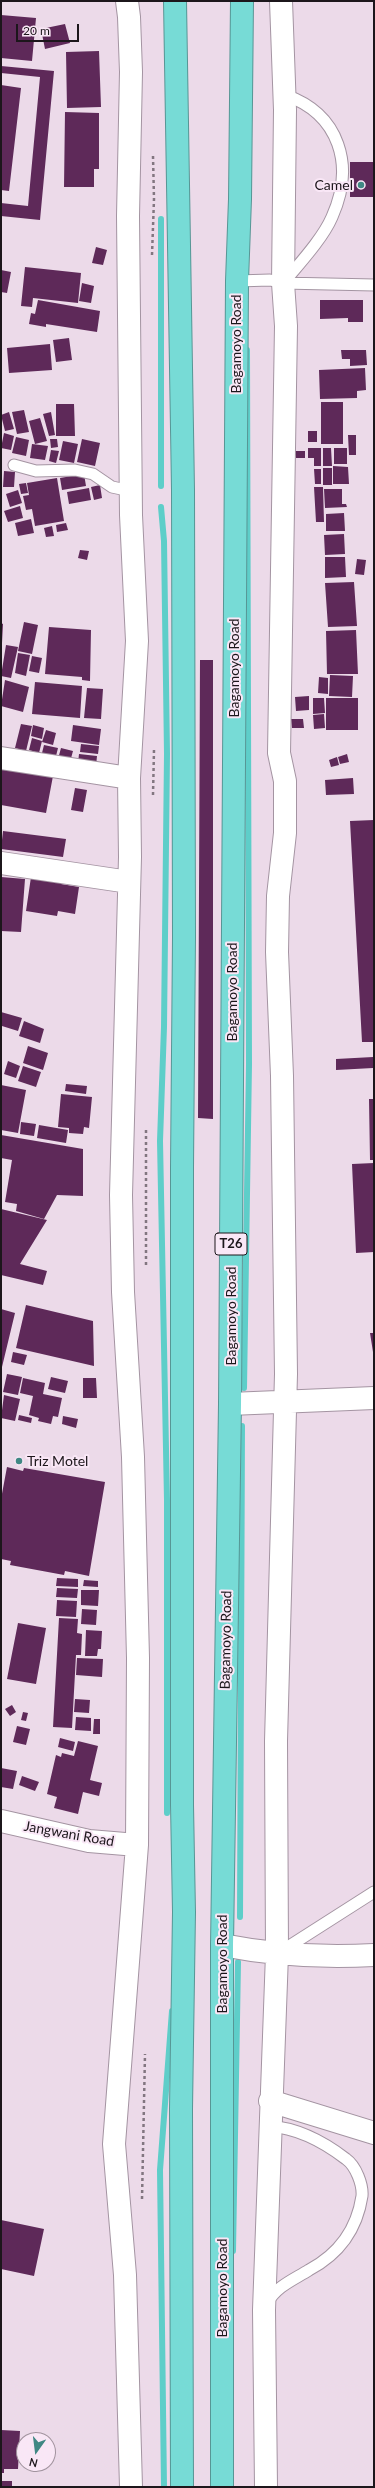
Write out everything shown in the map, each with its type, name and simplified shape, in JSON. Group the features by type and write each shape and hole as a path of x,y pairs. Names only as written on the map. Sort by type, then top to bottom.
{"highway":[{"path":"176,1 183,490 184,921 182,1167 182,1805 184,1912 181,2109 182,2487"},
{"name":"Bagamoyo Road","path":"222,2487 222,1945 230,1404 237,281 240,199 242,1"}],"street":[{"path":"127,1 131,72 128,216 132,491 137,641 129,778 129,882 121,1195 123,1292 135,1523 138,1658 136,1845 114,2144 125,2275 131,2487"},
{"path":"266,2487 264,2310 269,2126 277,1954 276,1741 281,1508 286,1402 282,1076 277,952 278,896 285,833 285,780 279,753 286,326 283,283 285,95 281,1"},
{"path":"1,758 129,778"},
{"path":"1,863 129,882"},
{"path":"230,1404 374,1398"},
{"name":"Jangwani Road","path":"1,1821 89,1841 136,1845"},
{"path":"222,1945 277,1954 321,1958 374,1955"},
{"path":"270,2101 374,2132"}],"lane":[{"path":"283,283 332,217 340,197 342,170 340,144 329,125 314,112 285,95"},
{"path":"237,281 270,280 283,283 374,285"},
{"path":"14,465 36,471 75,470 93,474 112,487 132,491"},
{"path":"277,1954 374,1892"},
{"path":"264,2310 273,2294 285,2283 311,2269 335,2251 354,2228 363,2188 351,2162 334,2150 294,2131 269,2126"}],"path":[{"path":"142,2204 145,2046"}],"building":[{"path":"1,15 36,18 32,61 1,58"},
{"path":"65,24 70,43 45,49 41,29"},
{"path":"99,51 101,107 67,108 66,52"},
{"path":"1,66 54,71 40,220 1,216 1,203 28,206 40,77 1,73"},
{"path":"1,85 21,88 9,191 1,190"},
{"path":"65,112 99,113 99,169 94,169 94,187 64,187"},
{"path":"350,162 374,162 374,197 350,197"},
{"path":"96,247 107,250 103,265 92,263"},
{"path":"25,267 81,273 78,303 33,298 32,307 21,306"},
{"path":"1,270 11,272 7,293 1,292"},
{"path":"82,283 94,286 91,303 79,301"},
{"path":"38,300 100,311 97,332 46,324 46,327 29,324 31,313 35,314"},
{"path":"320,300 363,300 363,322 348,322 348,318 320,319"},
{"path":"69,338 72,360 56,362 53,340"},
{"path":"50,344 52,370 9,373 7,348"},
{"path":"341,350 366,350 367,365 350,366 350,359 342,359"},
{"path":"365,368 366,390 357,391 357,398 320,399 319,370"},
{"path":"321,402 343,402 343,444 321,444"},
{"path":"56,404 74,404 75,436 56,436"},
{"path":"24,410 29,432 17,434 12,412"},
{"path":"9,412 14,429 5,431 1,415"},
{"path":"51,412 55,435 49,436 43,414"},
{"path":"40,418 47,441 35,444 29,421"},
{"path":"308,431 317,431 317,442 308,442"},
{"path":"4,433 14,436 11,450 1,448"},
{"path":"348,435 356,435 356,455 349,455"},
{"path":"16,437 29,440 26,456 12,453"},
{"path":"50,439 57,439 58,447 51,448"},
{"path":"82,439 100,443 95,466 77,462"},
{"path":"63,441 78,444 74,463 59,460"},
{"path":"32,444 48,446 45,460 30,458"},
{"path":"308,448 321,448 321,466 314,466 314,458 308,458"},
{"path":"323,448 331,448 332,466 323,466"},
{"path":"334,448 347,448 347,464 334,464"},
{"path":"51,450 59,451 56,463 49,461"},
{"path":"295,451 305,451 305,458 296,458"},
{"path":"333,466 348,467 349,484 333,484"},
{"path":"323,468 332,468 332,485 323,485"},
{"path":"314,469 321,469 321,484 315,484"},
{"path":"4,471 15,472 14,487 3,487"},
{"path":"84,474 86,486 62,490 60,478"},
{"path":"57,478 64,521 35,526 32,509 26,510 23,496 29,495 27,483"},
{"path":"26,483 28,493 21,494 19,484"},
{"path":"100,485 102,498 94,500 91,487"},
{"path":"314,487 323,487 324,522 316,522"},
{"path":"89,488 91,500 69,504 67,492"},
{"path":"324,489 342,489 342,504 346,504 347,507 325,508"},
{"path":"18,490 22,503 10,507 6,494"},
{"path":"20,506 23,518 8,522 4,511"},
{"path":"344,513 345,531 326,531 326,514"},
{"path":"31,519 34,533 18,536 15,523"},
{"path":"66,523 68,530 57,532 56,525"},
{"path":"52,526 54,536 46,537 44,528"},
{"path":"344,534 345,554 325,555 324,535"},
{"path":"80,550 89,551 87,560 78,558"},
{"path":"325,557 345,557 346,577 325,578"},
{"path":"357,559 366,560 364,575 355,574"},
{"path":"354,582 357,626 328,627 325,583"},
{"path":"24,622 38,625 32,654 18,651"},
{"path":"1,623 3,624 2,643 1,643"},
{"path":"49,627 91,630 90,681 82,680 82,677 45,674"},
{"path":"356,630 358,674 327,674 326,631"},
{"path":"6,645 18,647 11,678 1,676"},
{"path":"18,653 30,655 26,676 15,673"},
{"path":"32,656 42,658 39,673 29,671"},
{"path":"200,660 213,660 213,1119 198,1118"},
{"path":"330,675 353,676 352,697 329,696"},
{"path":"319,677 328,678 328,694 318,693"},
{"path":"5,680 29,687 23,712 1,706"},
{"path":"35,682 82,686 80,718 32,714"},
{"path":"87,688 103,689 101,719 84,718"},
{"path":"309,696 309,710 296,711 295,697"},
{"path":"313,698 324,698 325,713 313,714"},
{"path":"326,698 358,698 358,730 326,730"},
{"path":"324,714 325,728 314,729 313,715"},
{"path":"291,719 303,719 304,728 292,728"},
{"path":"21,724 32,726 26,751 15,748"},
{"path":"33,725 44,728 42,739 31,736"},
{"path":"73,725 101,729 99,745 71,741"},
{"path":"46,730 56,733 53,745 42,742"},
{"path":"32,738 42,741 39,753 29,750"},
{"path":"81,744 99,746 98,754 80,752"},
{"path":"44,745 58,748 56,756 42,753"},
{"path":"61,748 73,751 70,762 58,759"},
{"path":"79,754 97,756 96,766 78,763"},
{"path":"347,754 349,762 340,764 338,757"},
{"path":"337,757 339,765 331,767 329,760"},
{"path":"1,766 53,776 46,813 1,805"},
{"path":"353,778 354,794 326,795 325,780"},
{"path":"75,788 87,790 83,812 71,810"},
{"path":"374,820 374,1042 362,1042 350,821"},
{"path":"3,831 66,839 63,857 1,849"},
{"path":"1,877 25,879 21,932 1,931"},
{"path":"31,877 62,880 61,884 79,887 75,914 58,911 57,916 26,911"},
{"path":"1,1012 22,1018 18,1031 2,1026 1,1030"},
{"path":"24,1021 44,1029 40,1043 19,1036"},
{"path":"28,1046 48,1053 43,1070 23,1063"},
{"path":"373,1057 373,1068 336,1070 336,1059"},
{"path":"8,1061 20,1066 16,1078 4,1074"},
{"path":"23,1066 41,1072 36,1087 18,1081"},
{"path":"66,1084 87,1086 86,1094 65,1091"},
{"path":"1,1085 26,1090 18,1133 1,1130"},
{"path":"61,1094 92,1097 89,1128 84,1127 83,1134 69,1133 69,1128 58,1127"},
{"path":"369,1099 374,1099 374,1160 370,1160"},
{"path":"21,1122 36,1124 34,1136 20,1134"},
{"path":"39,1125 68,1130 66,1143 37,1138"},
{"path":"1,1135 83,1149 83,1196 57,1195 44,1219 16,1211 17,1204 5,1202 12,1160 1,1158"},
{"path":"374,1163 374,1252 356,1253 352,1164"},
{"path":"1,1209 47,1220 20,1264 47,1271 43,1285 1,1275"},
{"path":"26,1305 93,1321 94,1366 16,1348"},
{"path":"1,1309 15,1313 2,1367 1,1367"},
{"path":"370,1333 374,1333 374,1352 373,1352"},
{"path":"13,1352 27,1355 24,1365 11,1362"},
{"path":"7,1374 22,1377 18,1395 3,1392"},
{"path":"51,1377 68,1381 65,1393 48,1389"},
{"path":"23,1378 45,1383 43,1394 62,1398 58,1417 53,1416 51,1424 38,1421 39,1418 29,1415 33,1396 20,1393"},
{"path":"83,1378 96,1378 97,1398 83,1398"},
{"path":"4,1395 20,1399 15,1421 1,1418"},
{"path":"19,1415 32,1418 31,1423 18,1420"},
{"path":"63,1416 78,1419 76,1428 62,1424"},
{"path":"7,1467 23,1471 24,1468 105,1482 89,1576 65,1571 64,1575 10,1565 11,1561 1,1559 1,1499"},
{"path":"57,1578 78,1579 78,1587 56,1586"},
{"path":"84,1580 98,1581 98,1587 83,1586"},
{"path":"57,1588 78,1589 77,1598 56,1597"},
{"path":"81,1590 99,1590 98,1606 81,1605"},
{"path":"57,1600 77,1601 76,1617 56,1616"},
{"path":"82,1609 97,1610 96,1625 81,1624"},
{"path":"59,1618 78,1619 77,1633 82,1634 81,1655 76,1655 72,1728 53,1727"},
{"path":"18,1623 46,1628 36,1684 7,1679"},
{"path":"86,1630 102,1631 101,1649 98,1649 97,1656 85,1656"},
{"path":"77,1658 103,1659 102,1677 76,1675"},
{"path":"75,1699 90,1700 89,1713 74,1712"},
{"path":"12,1705 16,1712 10,1716 5,1709"},
{"path":"23,1712 28,1713 26,1721 21,1720"},
{"path":"76,1717 91,1718 91,1731 75,1730"},
{"path":"94,1719 100,1719 100,1734 93,1734"},
{"path":"17,1726 30,1729 26,1745 13,1742"},
{"path":"60,1738 75,1742 73,1751 58,1747"},
{"path":"78,1741 98,1746 90,1780 102,1783 99,1796 83,1792 78,1814 54,1808 57,1797 47,1794 56,1755 61,1757 62,1753 74,1756"},
{"path":"1,1768 17,1771 13,1789 1,1787"},
{"path":"22,1776 39,1782 35,1791 19,1785"},
{"path":"1,2220 44,2229 34,2276 1,2269"},
{"path":"1,2430 20,2431 16,2432 16,2469 4,2469 4,2473 1,2473"},
{"path":"1,2481 12,2481 12,2487 1,2487"}],"waterway":[{"path":"161,219 161,486"},
{"path":"244,1388 249,1064 247,350"},
{"path":"161,507 164,541 167,754 164,1027 160,1141 167,1500 167,1813"},
{"path":"240,1917 242,1426"},
{"path":"233,2251 238,1962"},
{"path":"164,2487 160,2170 172,2011"}],"place":[{"name":"Camel","path":"361,185"},
{"name":"Triz Motel","path":"19,1461"}]}
